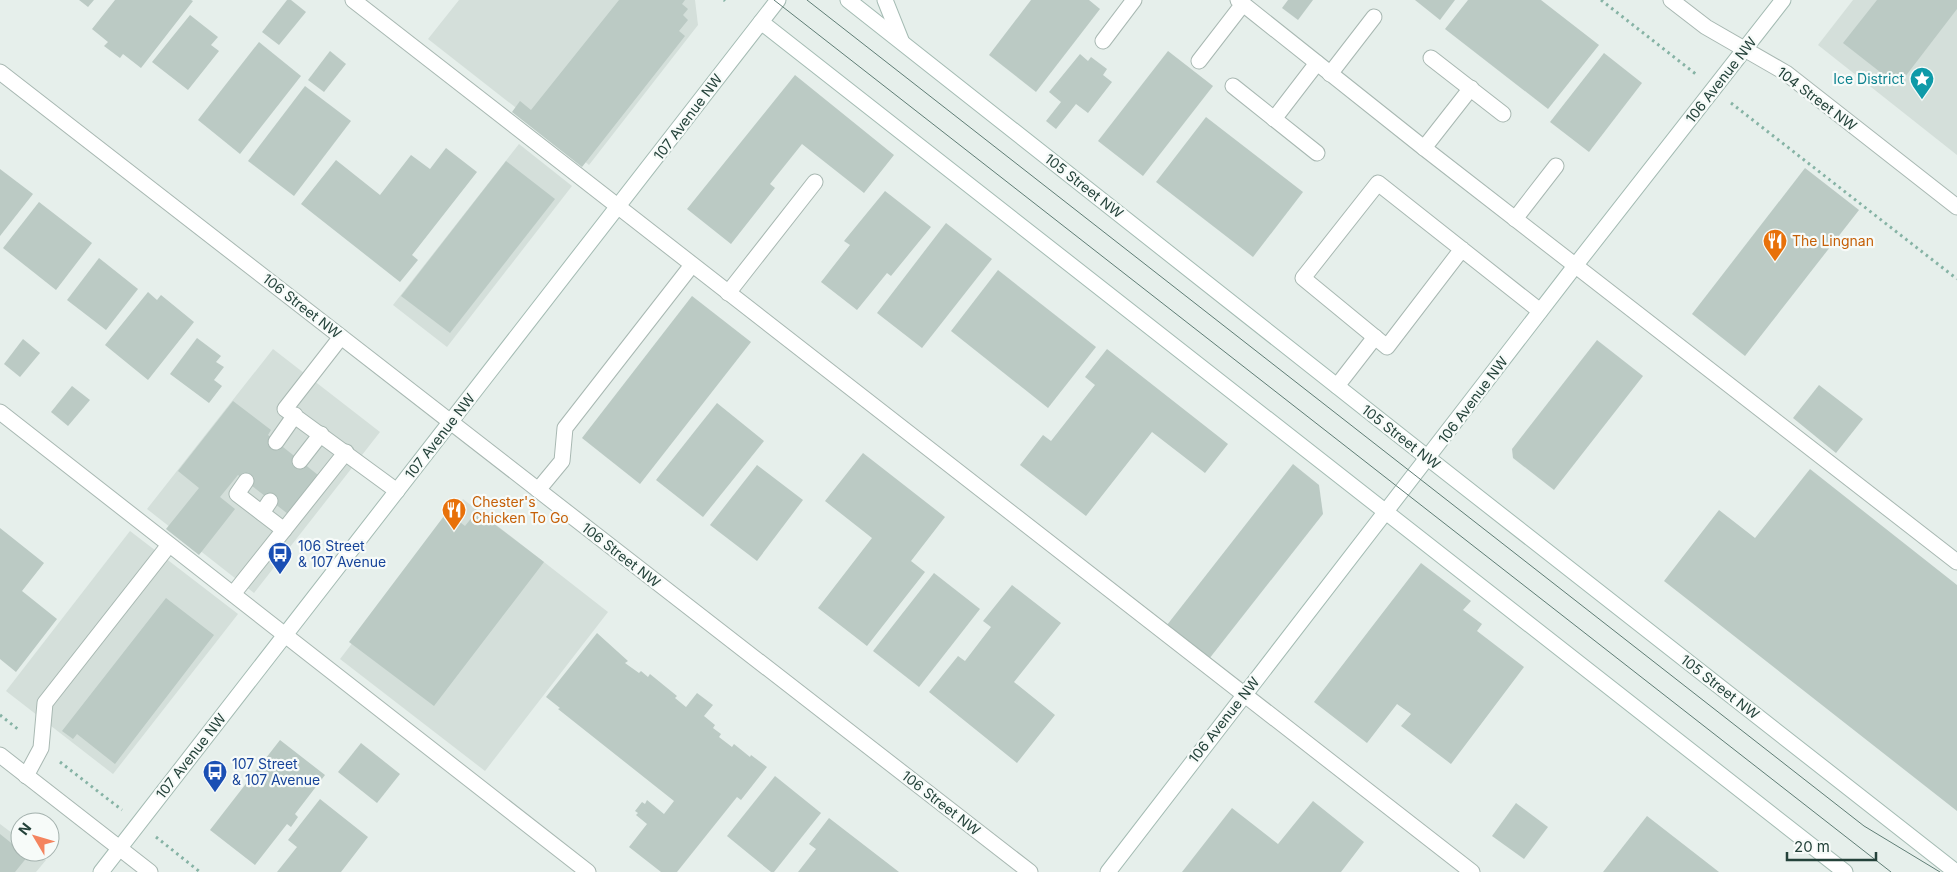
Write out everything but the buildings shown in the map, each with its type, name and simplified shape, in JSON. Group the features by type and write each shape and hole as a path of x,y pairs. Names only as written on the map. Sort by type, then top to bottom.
{"street":[{"path":"353,0 1245,693 1472,872"},
{"name":"107 Avenue NW","path":"101,872 619,208 778,0"},
{"name":"105 Street NW","path":"848,0 1956,872"},
{"path":"885,0 901,42"},
{"path":"1103,41 1134,0"},
{"name":"104 Street NW","path":"1671,0 1706,27 1744,51 1786,73 1957,207"},
{"name":"106 Avenue NW","path":"1108,872 1540,311 1783,0"},
{"path":"1199,61 1240,2 1575,266 1957,562"},
{"path":"1330,74 1374,17"},
{"path":"761,22 1846,872"},
{"path":"1431,58 1503,114"},
{"path":"1274,119 1317,63"},
{"name":"106 Street NW","path":"0,72 1030,872"},
{"path":"1234,86 1317,153"},
{"path":"1424,148 1471,88"},
{"path":"1516,219 1556,166"},
{"path":"728,293 815,182"},
{"path":"1462,249 1387,348 1303,278 1378,183 1462,249 1540,311"},
{"path":"538,490 562,460 565,428 692,265"},
{"path":"341,337 285,409 398,491"},
{"path":"1337,386 1375,338"},
{"path":"0,412 588,872"},
{"path":"276,442 295,415"},
{"path":"300,461 321,434"},
{"path":"233,594 346,452"},
{"path":"246,481 237,494 266,507 284,530"},
{"path":"26,776 41,748 45,703 169,544"},
{"path":"0,755 150,872"}],"path":[{"path":"1601,0 1682,61 1714,89 1957,279"},
{"path":"0,715 200,872"}],"shaded area":[{"path":"459,0 695,0 698,25 589,165 428,39"},
{"name":"Ice District","path":"1853,0 1957,0 1957,155 1818,45"},
{"path":"519,144 572,186 447,347 393,305"},
{"path":"273,349 380,432 254,593 147,509"},
{"path":"463,499 608,612 485,771 340,659"},
{"path":"130,531 238,614 113,774 6,691"},
{"path":"0,824 10,832 10,862 44,862 36,872 0,872"}],"tram line":[{"path":"774,0 1891,872"},
{"path":"807,0 1864,826 1940,872"}],"place":[{"name":"Ice District","path":"1922,100"},
{"name":"The Lingnan","path":"1775,262"},
{"name":"Chester's Chicken To Go","path":"454,531"},
{"name":"106 Street & 107 Avenue","path":"280,575"},
{"name":"107 Street & 107 Avenue","path":"215,793"}]}
